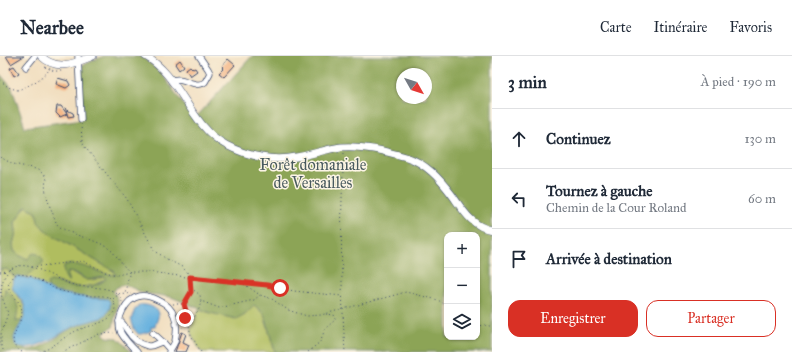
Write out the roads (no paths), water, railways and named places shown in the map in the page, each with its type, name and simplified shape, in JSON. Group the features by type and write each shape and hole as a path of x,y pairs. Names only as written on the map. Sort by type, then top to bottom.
{"main road":[{"path":"41,56 51,63 60,65 68,65 78,59 93,56"},
{"path":"145,56 158,66 171,81 208,132 222,142 238,150 263,157 281,159 345,147 364,147 408,158 418,162 434,175 452,194 468,217 476,224 492,230"}],"street":[{"path":"26,67 35,56"},
{"path":"171,81 174,79 179,79 199,85 205,82 210,73 199,56"},
{"path":"78,59 82,119"},
{"path":"137,352 128,343 121,332 119,321 130,301 138,296 144,295 165,303 175,317 176,330 169,350"},
{"path":"119,321 123,322 132,337 140,343 153,346 158,342 163,342"},
{"path":"153,333 169,350"}],"water":[{"path":"17,276 32,279 54,292 88,298 108,299 110,302 110,308 101,318 73,327 44,343 30,347 16,346 14,339 15,335 25,314 23,303 12,286"},
{"path":"139,305 153,307 158,314 155,327 151,327 151,331 142,334 138,334 134,329 131,319 133,318 134,311"}],"park label":[{"name":"Forêt domaniale de Versailles","path":"313,173"}]}
